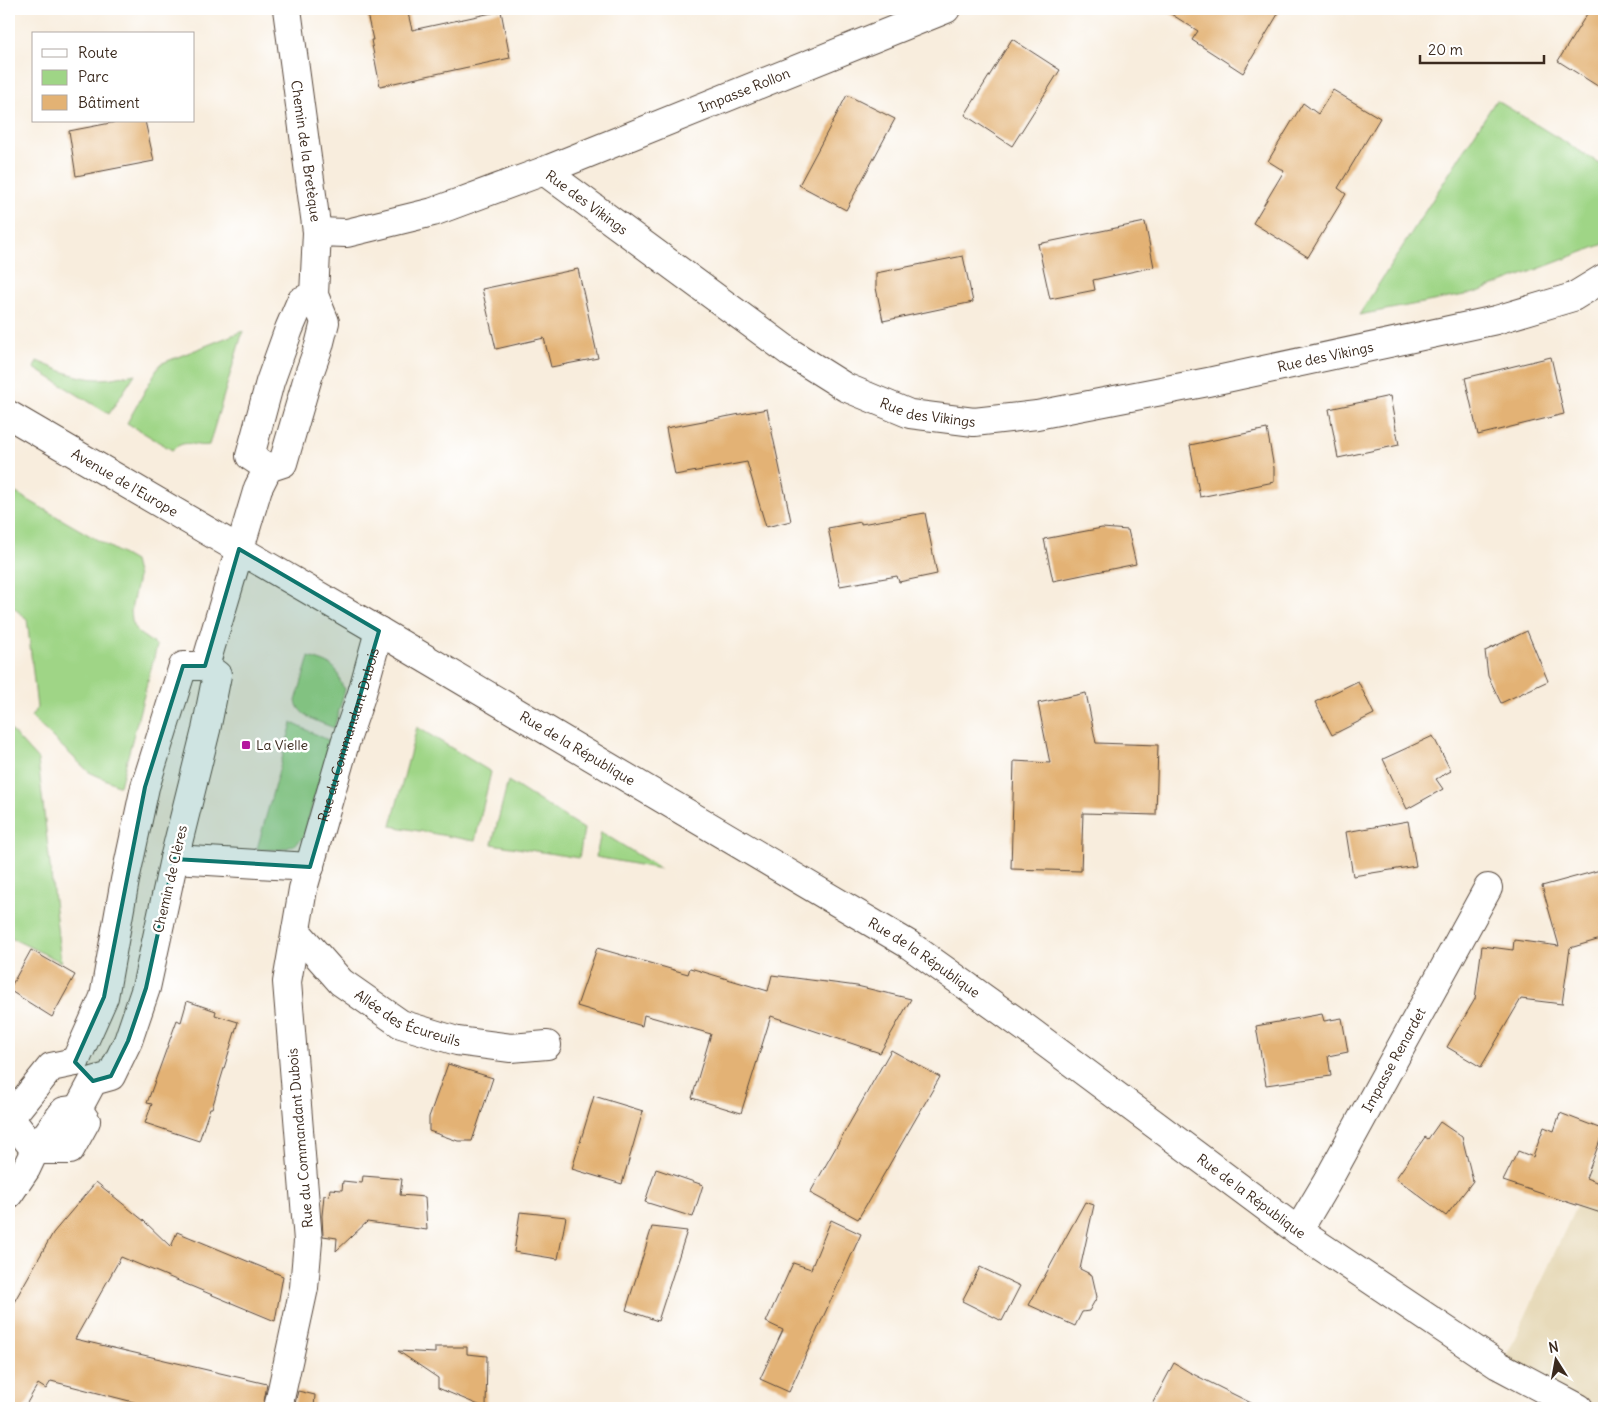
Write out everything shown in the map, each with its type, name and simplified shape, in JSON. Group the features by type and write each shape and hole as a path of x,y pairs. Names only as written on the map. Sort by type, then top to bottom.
{"street":[{"name":"Chemin de la Bretèque","path":"239,549 258,488 268,468 283,463 325,322 314,295 317,232 287,9"},
{"name":"Impasse Rollon","path":"544,171 946,9"},
{"name":"Rue des Vikings","path":"317,232 347,233 433,212 544,171 791,352 845,387 910,414 974,422 1037,415 1198,384 1496,320 1573,297 1604,278"},
{"name":"Avenue de l'Europe","path":"9,415 239,549"},
{"name":"Rue de la République","path":"239,549 908,944 1027,1029 1298,1231 1498,1365 1579,1408"},
{"path":"9,1194 26,1169 35,1150 70,1150 86,1121 78,1109 84,1072 104,997 123,890 145,787 183,666 205,666 239,549"},
{"name":"Rue du Commandant Dubois","path":"278,1408 304,1288 308,1241 287,982 303,889 344,743 362,693 379,631"},
{"name":"Chemin de Clères","path":"35,1150 9,1119 51,1067 111,1076 128,1040 146,988 174,859 206,730 217,675 205,666"},
{"path":"174,859 310,867"},
{"name":"Impasse Renardet","path":"1298,1231 1327,1182 1488,888"},
{"name":"Allée des Écureuils","path":"296,931 340,982 400,1024 457,1041 512,1048 547,1045"}],"highlighted area":[{"path":"239,549 379,631 310,867 174,859 146,988 128,1041 111,1076 93,1081 75,1062 104,997 145,787 183,666 205,666"}],"shaded area":[{"path":"1603,1148 1604,1408 1584,1408 1501,1366"}],"green space":[{"path":"1496,100 1604,166 1604,244 1475,293 1359,315"},
{"path":"243,331 209,445 203,446 187,443 172,450 127,423 160,364"},
{"path":"37,361 67,373 91,379 135,374 109,414 34,368"},
{"path":"9,489 134,561 138,577 131,610 132,621 137,632 157,646 120,786 89,772 31,717 37,708 27,619 9,604"},
{"path":"309,657 333,667 345,689 334,728 311,719 301,712 298,707 296,701"},
{"path":"292,723 330,741 303,838 287,848 276,850 257,849"},
{"path":"417,727 491,772 475,841 391,826"},
{"path":"9,728 38,760 61,962 9,937"},
{"path":"508,781 584,829 579,858 492,844"},
{"path":"601,832 661,869 596,857"}],"building":[{"path":"390,9 407,9 412,30 501,11 510,58 380,86 367,14"},
{"path":"1163,9 1281,9 1243,73 1192,40 1198,31"},
{"path":"1590,9 1604,9 1604,90 1558,61"},
{"path":"1012,39 1060,70 1012,146 965,115"},
{"path":"1333,90 1380,118 1338,188 1346,194 1308,257 1253,223 1284,171 1268,161 1303,103 1318,114"},
{"path":"847,95 895,119 846,210 799,185"},
{"path":"116,122 145,122 154,161 76,176 69,131"},
{"path":"1145,222 1154,267 1093,280 1095,290 1050,299 1038,244"},
{"path":"963,256 973,302 883,321 876,288 876,273"},
{"path":"578,269 598,358 551,367 544,338 496,349 482,289"},
{"path":"1551,357 1564,414 1478,435 1465,378"},
{"path":"1390,396 1399,445 1338,458 1329,409"},
{"path":"767,409 791,521 766,527 747,462 675,475 666,428"},
{"path":"1267,429 1274,468 1274,482 1200,497 1190,445"},
{"path":"925,513 937,574 899,582 897,576 840,586 828,528"},
{"path":"1102,528 1128,530 1136,564 1053,581 1044,539"},
{"path":"1527,631 1548,681 1501,703 1488,676 1485,651"},
{"path":"1358,681 1374,714 1332,735 1315,702"},
{"path":"1086,693 1096,743 1158,745 1156,815 1083,813 1081,871 1011,869 1014,761 1050,763 1038,703"},
{"path":"1433,736 1451,771 1436,779 1443,789 1407,809 1383,759"},
{"path":"1408,821 1416,866 1353,876 1346,832"},
{"path":"1604,869 1604,938 1570,948 1562,1004 1521,999 1481,1067 1447,1047 1475,999 1482,946 1513,950 1514,940 1559,946 1542,886"},
{"path":"597,948 688,974 690,968 768,991 772,975 857,986 911,999 880,1053 771,1016 741,1113 692,1098 711,1034 644,1015 642,1026 577,1006"},
{"path":"31,950 75,975 52,1017 9,990"},
{"path":"187,1001 216,1011 215,1015 238,1022 212,1108 210,1108 199,1141 145,1123 152,1104 147,1103 177,1020 181,1022"},
{"path":"1322,1014 1324,1021 1342,1018 1348,1052 1328,1056 1331,1076 1266,1085 1256,1026"},
{"path":"891,1050 940,1077 858,1219 810,1193"},
{"path":"448,1064 493,1078 472,1141 458,1141 429,1131 429,1117"},
{"path":"594,1096 643,1111 622,1184 572,1169"},
{"path":"1560,1113 1604,1130 1586,1178 1604,1185 1604,1214 1503,1181 1518,1151 1533,1157 1544,1127 1554,1131"},
{"path":"1440,1122 1462,1137 1473,1181 1446,1216 1396,1178 1425,1137 1428,1139"},
{"path":"656,1169 703,1185 693,1217 645,1202"},
{"path":"363,1176 402,1179 400,1195 425,1197 427,1230 367,1222 336,1251 337,1238 323,1236 324,1195 329,1196 330,1189 342,1190 343,1181 362,1183"},
{"path":"96,1182 144,1221 171,1247 177,1232 283,1276 275,1321 121,1257 75,1339 267,1384 263,1408 157,1408 51,1381 46,1389 38,1384 24,1408 9,1408 9,1311 53,1233"},
{"path":"1085,1202 1094,1205 1080,1269 1092,1275 1097,1297 1089,1311 1082,1312 1075,1326 1029,1305"},
{"path":"520,1212 566,1217 558,1259 514,1252"},
{"path":"831,1220 861,1234 789,1392 760,1379 783,1330 766,1322 793,1263 811,1269"},
{"path":"652,1227 687,1231 658,1321 626,1310"},
{"path":"980,1267 1020,1286 1002,1321 962,1301"},
{"path":"435,1347 467,1347 467,1354 487,1356 486,1408 438,1388 438,1378 398,1351 435,1353"},
{"path":"1174,1363 1189,1372 1261,1408 1150,1408"},
{"path":"298,1391 315,1395 314,1408 294,1408"}],"place":[{"name":"La Vielle","path":"246,745"}]}
